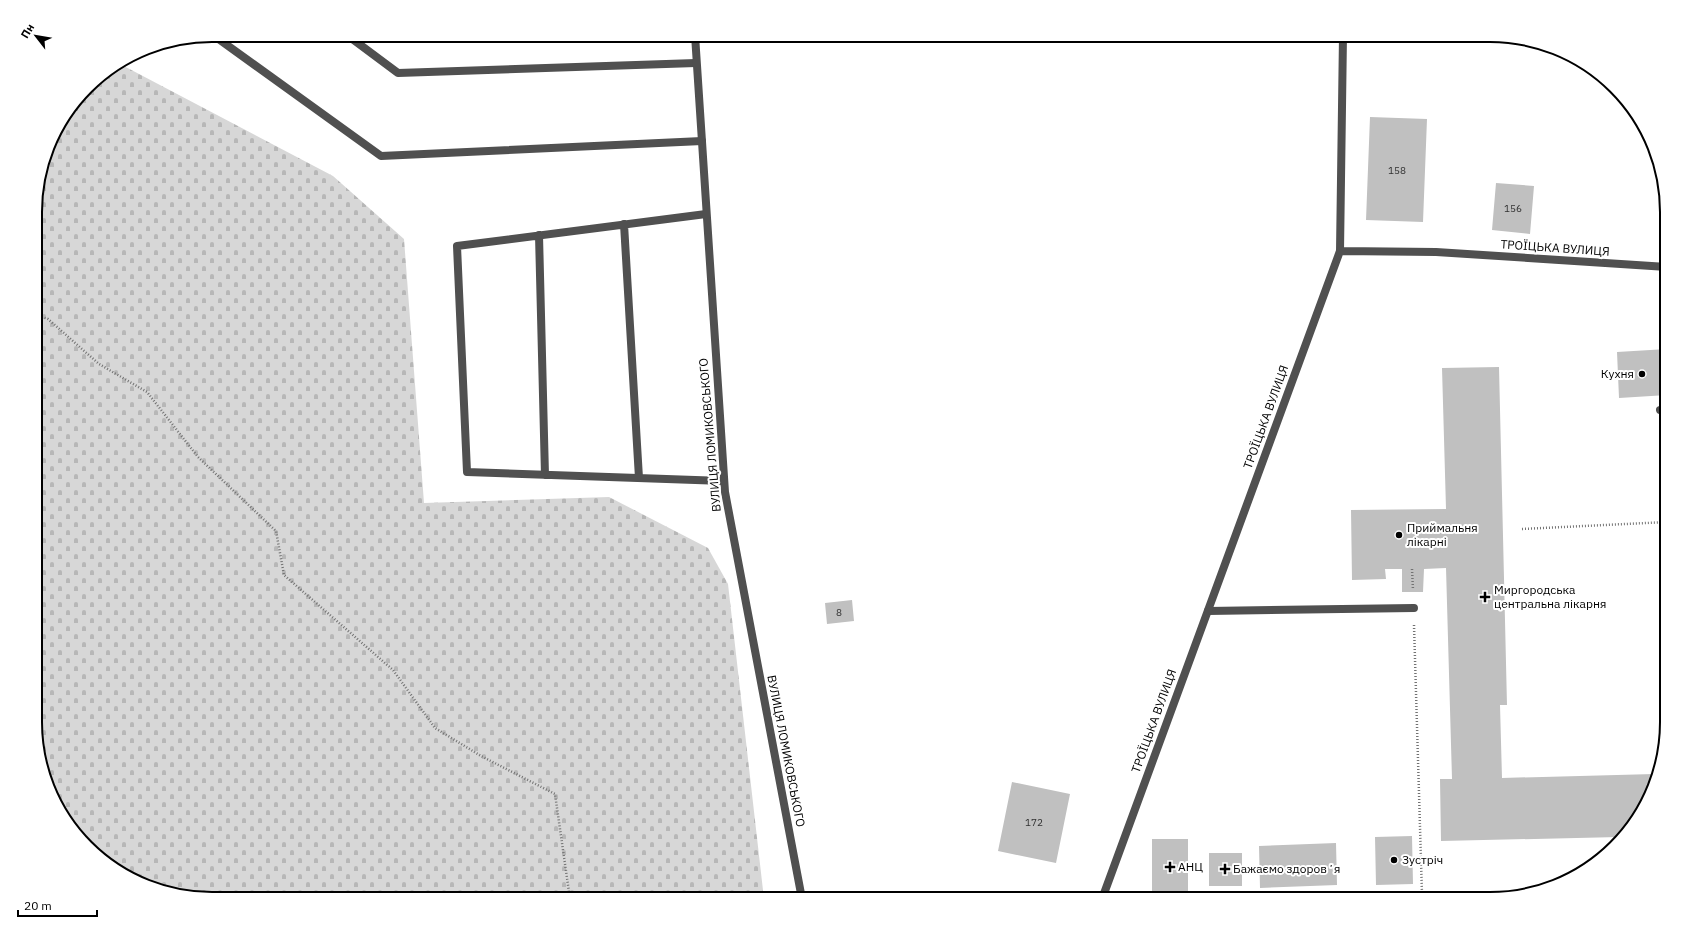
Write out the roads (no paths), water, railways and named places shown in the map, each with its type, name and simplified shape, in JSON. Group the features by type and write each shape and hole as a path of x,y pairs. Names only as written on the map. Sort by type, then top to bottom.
{"street":[{"path":"223,42 381,156 702,142"},
{"path":"356,42 398,73 696,63"},
{"name":"ВУЛИЦЯ ЛОМИКОВСЬКОГО","path":"695,42 725,492 801,892"},
{"path":"1340,251 1343,42"},
{"path":"706,214 457,246 467,472 724,481"},
{"path":"624,224 639,478"},
{"path":"539,235 545,475"},
{"name":"ТРОЇЦЬКА ВУЛИЦЯ","path":"1105,892 1340,251 1436,252 1660,267"},
{"path":"1208,611 1414,608"}],"place":[{"name":"Кухня","path":"1642,374"},
{"name":"Приймальня лікарні","path":"1399,535"},
{"name":"Миргородська центральна лікарня","path":"1485,597"},
{"name":"Зустріч","path":"1394,860"},
{"name":"АНЦ","path":"1170,867"},
{"name":"Бажаємо здоровʼя","path":"1225,869"}]}
